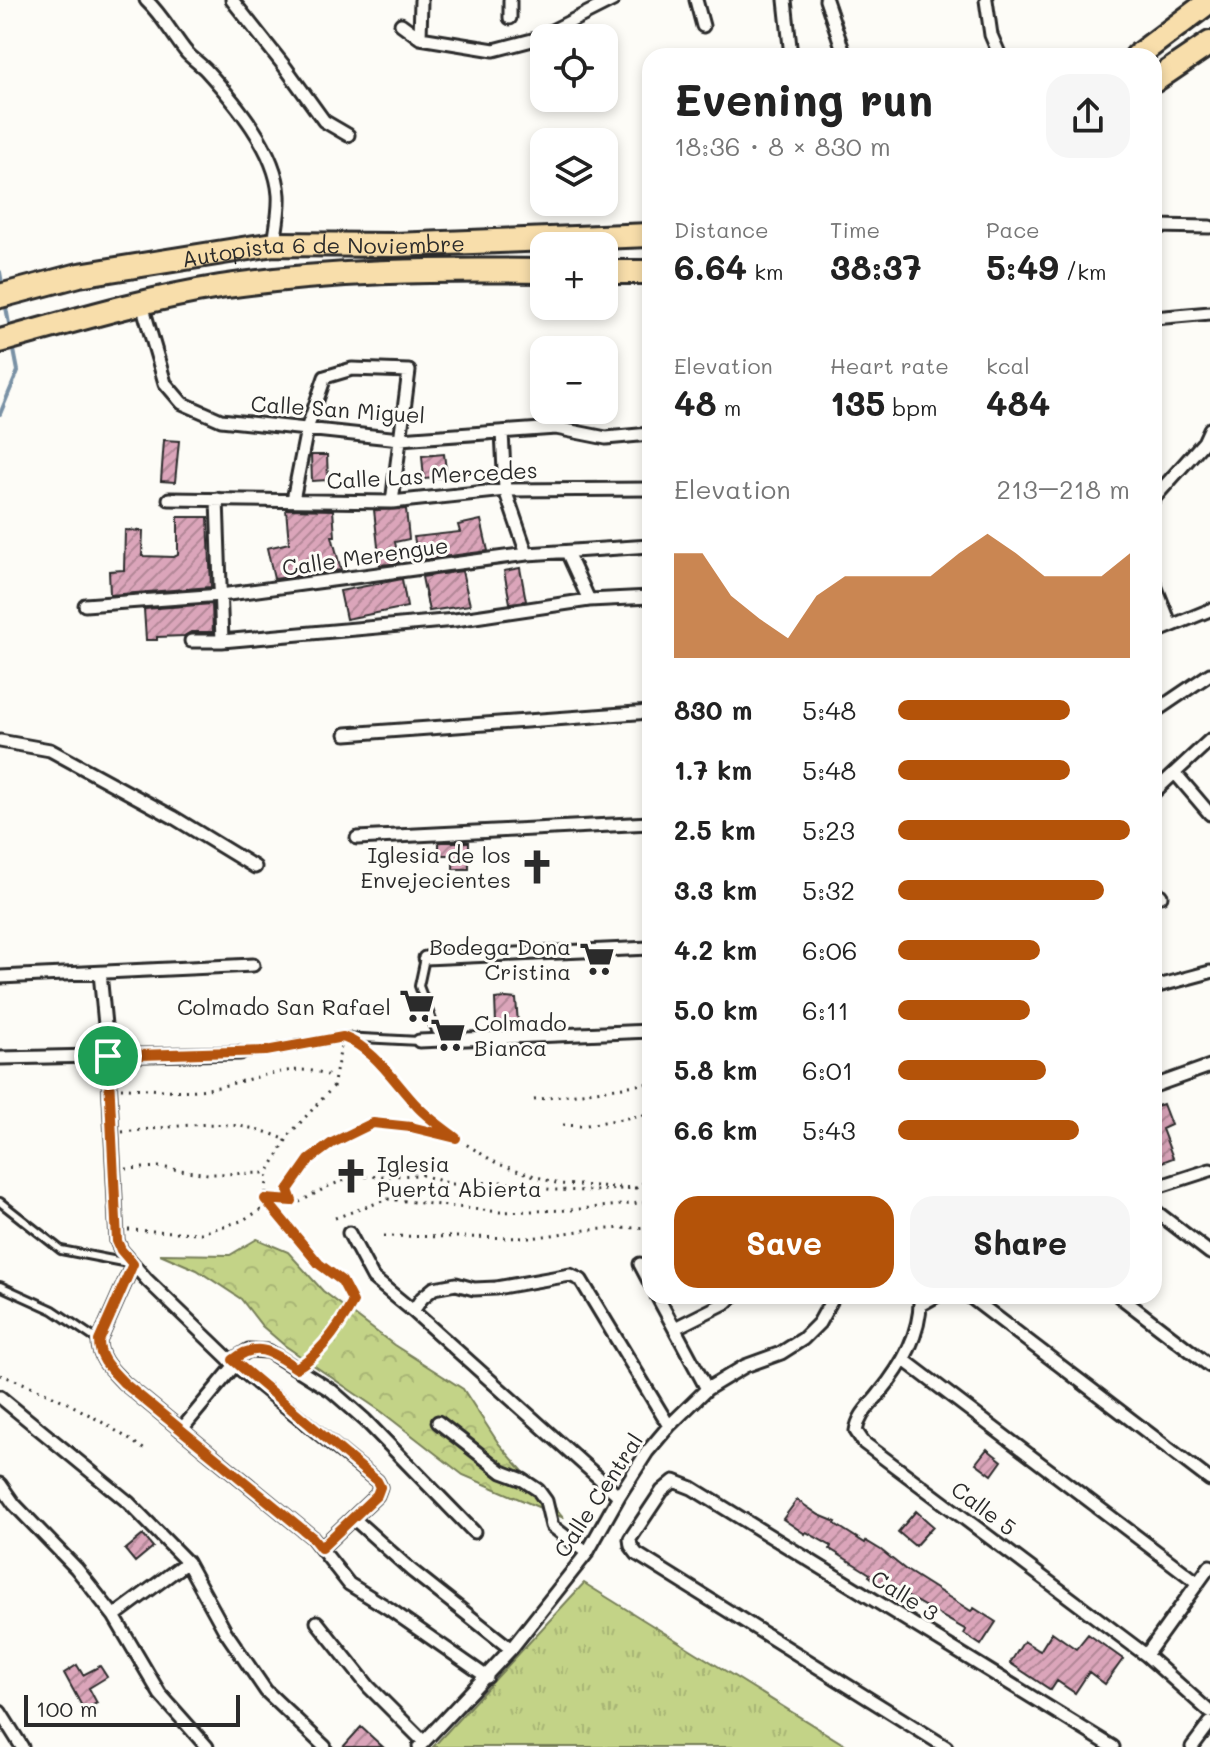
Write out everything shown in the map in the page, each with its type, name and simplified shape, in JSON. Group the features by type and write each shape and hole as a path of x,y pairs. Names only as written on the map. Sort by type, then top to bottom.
{"highway":[{"path":"1148,48 1210,1"},
{"path":"1162,76 1210,43"},
{"name":"Autopista 6 de Noviembre","path":"0,296 79,275 274,244 394,245 642,235"},
{"name":"Autopista 6 de Noviembre","path":"0,341 99,313 219,287 352,273 530,271"},
{"path":"618,272 642,272"}],"street":[{"path":"146,0 158,11 189,55 239,109 268,155 280,197 274,244"},
{"path":"232,0 324,121 348,135"},
{"path":"420,38 421,0"},
{"path":"510,0 510,18"},
{"path":"401,24 420,38 494,50 536,39 613,0"},
{"path":"696,0 703,26"},
{"path":"785,0 790,48"},
{"path":"826,0 842,48"},
{"path":"986,0 991,35 997,48"},
{"path":"1162,226 1210,227"},
{"name":"Calle San Miguel","path":"142,304 165,383 182,403 221,420 400,439 556,428 606,438 642,435"},
{"path":"1162,317 1210,313"},
{"path":"293,500 307,429 325,377 352,369 409,371 392,502"},
{"path":"1162,490 1207,442 1210,429"},
{"path":"502,432 505,490 527,554"},
{"name":"Calle Las Mercedes","path":"169,499 392,502 505,490 642,489"},
{"path":"217,499 222,641"},
{"name":"Calle Merengue","path":"85,605 221,595 527,554 642,547"},
{"path":"567,552 589,600"},
{"path":"191,641 222,641 455,620 589,600 642,597"},
{"path":"1162,603 1171,626"},
{"path":"1162,630 1210,610"},
{"path":"1162,707 1210,674"},
{"path":"346,734 642,713"},
{"path":"1162,785 1210,740"},
{"path":"0,741 50,750 173,817 255,867"},
{"path":"1175,773 1210,814"},
{"path":"357,838 642,823"},
{"path":"425,958 642,948"},
{"path":"0,977 253,965"},
{"path":"1162,985 1210,972"},
{"path":"100,973 108,1056 117,1229 121,1250 147,1280 234,1362 377,1481 380,1487 377,1495 321,1548"},
{"path":"419,1041 642,1031"},
{"path":"0,1058 240,1053"},
{"path":"1162,1083 1210,1066"},
{"path":"1162,1185 1210,1170"},
{"path":"1162,1216 1210,1253"},
{"path":"349,1233 373,1278 619,1496"},
{"path":"133,1264 99,1341 99,1351 114,1372 312,1537 349,1584 487,1677"},
{"path":"413,1311 434,1288 456,1284 474,1289 496,1288 570,1275 581,1280 669,1426"},
{"path":"662,1304 707,1389"},
{"path":"675,1328 723,1304"},
{"name":"Calle Central","path":"421,1744 487,1677 587,1553 647,1452 669,1426 707,1389 745,1366 781,1353 803,1339 819,1323 830,1304"},
{"name":"Calle 5","path":"919,1304 915,1332 904,1360 859,1417 856,1431 864,1443 1146,1655 1210,1712"},
{"path":"979,1304 1210,1480"},
{"path":"1129,1304 1210,1366"},
{"path":"181,1430 242,1353 257,1349 268,1351 332,1391 365,1420 474,1532"},
{"path":"904,1360 1198,1583"},
{"path":"0,1397 128,1502 187,1562 225,1631 266,1691 325,1747"},
{"path":"438,1422 502,1472 538,1490 546,1501 552,1526 587,1553"},
{"name":"Calle 3","path":"946,1747 637,1554 630,1539 662,1491 674,1481 683,1483 1113,1747"},
{"path":"0,1484 14,1504 76,1568 114,1616 160,1694 207,1747"},
{"path":"353,1518 411,1570 511,1649"},
{"path":"114,1616 187,1562"},
{"path":"1146,1655 1210,1566"},
{"path":"317,1622 369,1687 421,1744"},
{"path":"0,1712 22,1747"},
{"path":"1192,1747 1206,1736 1210,1723"}],"lane":[{"path":"425,958 419,986 436,1031 443,1040"},
{"path":"240,1053 343,1037 419,1041"},
{"path":"0,1202 61,1250 133,1264"},
{"path":"0,1286 53,1310 99,1341"}],"path":[{"path":"296,1368 310,1360 320,1349 353,1302 342,1281 319,1264 265,1199 268,1173 286,1140 333,1087 343,1037 353,1040 391,1073 418,1107 456,1138 498,1164 559,1184 636,1188"},
{"path":"109,1088 206,1090 298,1070 323,1072 335,1079"},
{"path":"534,1100 642,1084"},
{"path":"563,1125 581,1126 642,1115"},
{"path":"456,1138 411,1127 373,1123 332,1143 309,1160 288,1190 294,1205 353,1177 422,1175 451,1184 500,1182 554,1190 636,1188 642,1184"},
{"path":"110,1132 175,1126 241,1125 264,1129 286,1140"},
{"path":"114,1170 159,1167 208,1174 268,1173"},
{"path":"265,1199 292,1201"},
{"path":"335,1218 388,1199 499,1212 570,1210 642,1203"},
{"path":"117,1229 201,1233 241,1221 270,1205"},
{"path":"384,1236 531,1238 586,1230 642,1227"},
{"path":"0,1375 75,1406 145,1450"}],"green space":[{"path":"257,1239 288,1252 323,1291 394,1345 463,1389 499,1444 564,1518 463,1475 382,1412 284,1345 262,1326 241,1299 197,1270 160,1254 230,1255"},
{"path":"584,1583 848,1747 433,1747"}],"building":[{"path":"164,440 179,441 175,482 161,481"},
{"path":"444,454 447,477 424,479 422,456"},
{"path":"311,455 327,455 328,480 312,481"},
{"path":"286,509 333,510 335,536 332,536 341,570 274,579 267,548 289,543"},
{"path":"406,509 409,539 395,542 399,563 380,565 374,510"},
{"path":"178,517 208,517 211,587 110,595 109,571 124,570 125,530 143,531 142,556 174,557 178,555"},
{"path":"481,520 488,551 419,560 414,537 460,532 458,525"},
{"path":"520,568 526,601 510,603 504,571"},
{"path":"462,571 470,605 429,611 422,577"},
{"path":"402,579 407,607 346,619 340,591"},
{"path":"212,604 213,632 191,632 184,636 146,640 144,609"},
{"path":"439,842 469,842 469,869 453,869 453,855 439,855"},
{"path":"495,999 516,999 518,1023 496,1024"},
{"path":"1162,1104 1171,1125 1162,1129"},
{"path":"1162,1129 1173,1158 1162,1162"},
{"path":"987,1449 1002,1461 992,1475 976,1463"},
{"path":"797,1500 881,1550 906,1570 971,1611 974,1608 996,1622 981,1645 964,1634 966,1630 894,1589 892,1593 870,1574 830,1549 831,1546 783,1519"},
{"path":"916,1511 933,1526 915,1546 898,1532"},
{"path":"143,1535 153,1547 135,1562 125,1550"},
{"path":"1052,1632 1076,1649 1088,1634 1123,1659 1105,1684 1089,1672 1075,1693 1057,1681 1051,1690 1010,1663 1024,1641 1040,1651"},
{"path":"77,1665 83,1675 100,1666 107,1677 89,1688 97,1703 84,1710 64,1673"},
{"path":"361,1727 383,1747 343,1747"}],"waterway":[{"path":"0,272 3,289"},
{"path":"5,302 10,329"},
{"path":"0,414 18,371 13,345"}],"place":[{"name":"Iglesia de los Envejecientes","path":"537,867"},
{"name":"Bodega Dona Cristina","path":"597,959"},
{"name":"Colmado San Rafael","path":"417,1006"},
{"name":"Colmado Bianca","path":"448,1035"},
{"name":"Iglesia Puerta Abierta","path":"351,1176"}],"route":[{"path":"343,1037 353,1040 391,1073 418,1107 456,1138 411,1127 373,1123 332,1143 309,1160 288,1190 292,1201 265,1199 319,1264 342,1281 353,1302 310,1360 296,1368 268,1351 257,1349 242,1353 233,1360 235,1365 377,1481 380,1487 377,1495 321,1548 312,1537 124,1383 99,1351 99,1341 133,1264 117,1241 108,1056 266,1051 343,1037"}]}
